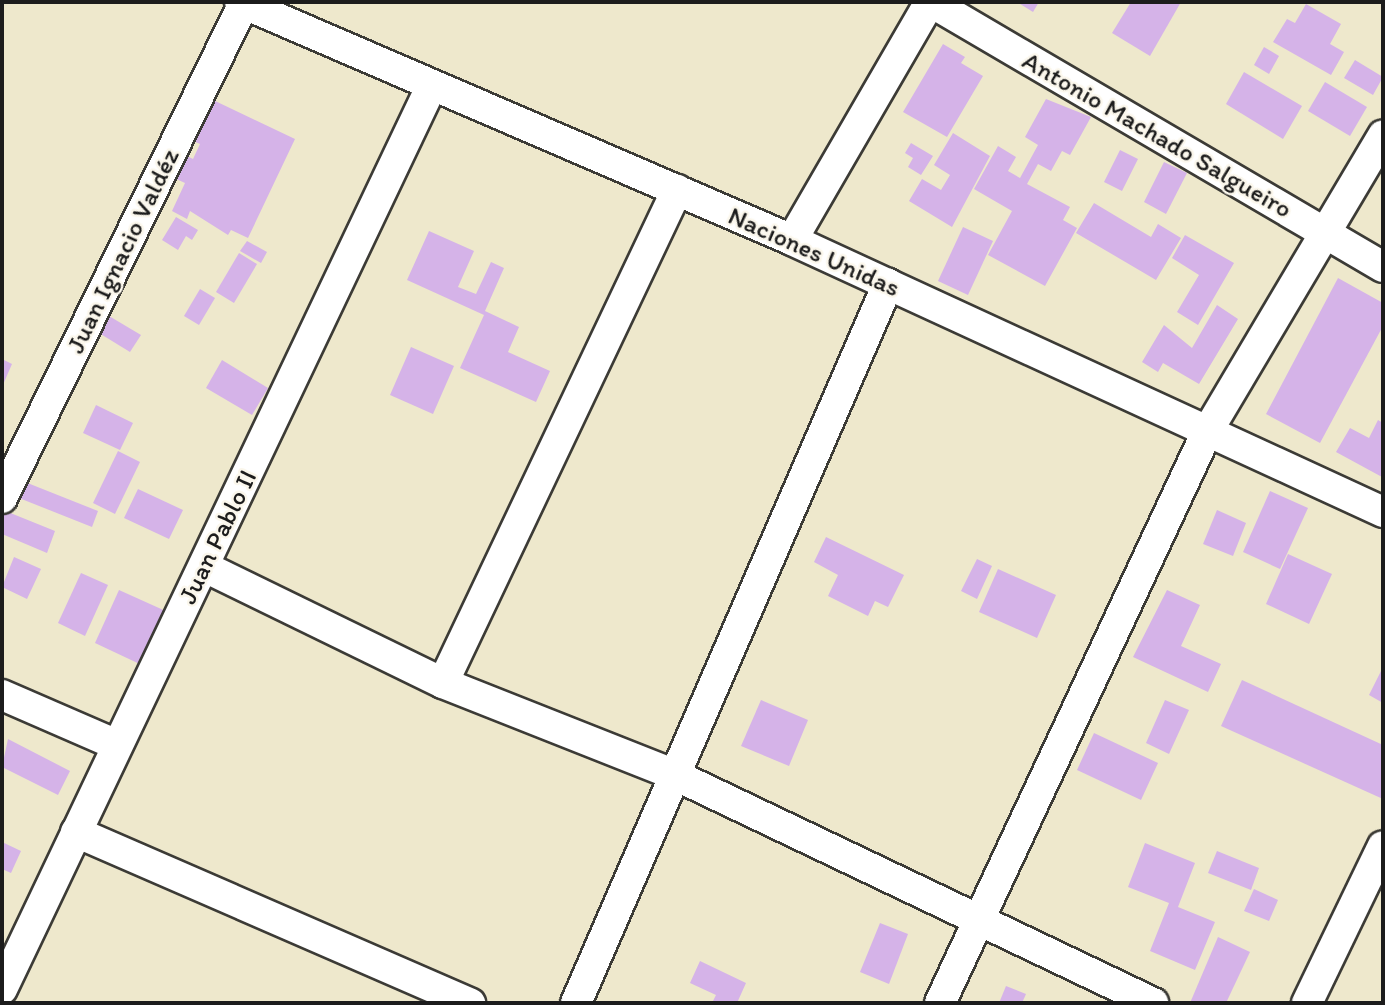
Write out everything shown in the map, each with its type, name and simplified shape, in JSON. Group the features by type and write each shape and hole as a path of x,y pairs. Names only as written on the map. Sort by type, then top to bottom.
{"street":[{"name":"Naciones Unidas","path":"242,2 792,240 1383,512"},
{"name":"Juan Ignacio Valdéz","path":"2,498 242,2"},
{"name":"Antonio Machado Salgueiro","path":"930,2 1383,267"},
{"path":"792,240 930,2"},
{"name":"Juan Pablo II","path":"2,989 432,85"},
{"path":"940,1003 1207,432 1383,135"},
{"path":"443,683 677,190"},
{"path":"576,1003 888,285"},
{"path":"205,567 443,683 675,775 1153,1003"},
{"path":"2,695 117,745"},
{"path":"76,832 470,1003"},
{"path":"1307,1003 1383,846"}],"building":[{"path":"1017,2 1039,2 1033,12"},
{"path":"1131,2 1181,2 1150,56 1112,33"},
{"path":"1306,4 1341,24 1330,44 1344,52 1331,75 1273,42 1287,19 1295,23"},
{"path":"943,44 965,57 961,63 983,76 947,137 903,112"},
{"path":"1264,47 1279,56 1269,74 1254,65"},
{"path":"1355,60 1383,77 1373,95 1344,78"},
{"path":"1244,72 1302,106 1283,139 1226,104"},
{"path":"1325,82 1367,107 1350,136 1308,111"},
{"path":"211,99 295,139 248,238 231,230 228,235 190,211 187,219 172,211 185,183 174,178 185,155 193,159 200,144 191,140"},
{"path":"1046,99 1091,117 1070,155 1062,151 1051,171 1038,164 1027,184 1070,207 1063,220 1077,228 1045,286 988,255 1012,211 974,189 998,146 1016,157 1008,171 1020,178 1038,145 1025,137"},
{"path":"953,133 990,156 952,227 909,201 922,179 941,190 950,175 934,165"},
{"path":"911,143 933,156 921,175 908,167 913,158 905,153"},
{"path":"1120,150 1138,159 1122,191 1104,182"},
{"path":"1164,162 1187,173 1166,214 1144,202"},
{"path":"1094,203 1151,237 1158,224 1181,238 1156,280 1076,233"},
{"path":"176,217 198,230 192,240 186,236 178,250 162,240"},
{"path":"963,227 993,241 968,295 938,281"},
{"path":"429,231 474,251 458,287 476,294 491,262 504,268 485,311 519,327 508,352 550,371 536,402 460,368 484,315 407,280"},
{"path":"1185,235 1234,263 1198,325 1177,312 1199,275 1172,258"},
{"path":"247,241 267,252 261,263 240,251"},
{"path":"239,253 257,264 234,303 216,292"},
{"path":"1338,278 1383,303 1383,326 1320,443 1266,414"},
{"path":"200,289 215,298 199,325 184,316"},
{"path":"1217,305 1238,319 1199,384 1163,363 1158,372 1142,362 1164,325 1192,348"},
{"path":"109,316 141,335 130,352 99,333"},
{"path":"411,347 454,366 433,414 390,395"},
{"path":"2,359 12,364 2,387"},
{"path":"222,360 268,388 252,415 206,388"},
{"path":"96,405 133,423 120,450 83,433"},
{"path":"1378,420 1383,423 1382,477 1336,452 1350,428 1369,438"},
{"path":"118,451 140,462 115,514 93,503"},
{"path":"25,482 98,511 92,527 19,498"},
{"path":"138,489 183,510 169,539 124,518"},
{"path":"1270,491 1308,508 1280,569 1243,552"},
{"path":"3,510 55,531 47,553 2,534"},
{"path":"1217,510 1246,523 1233,556 1203,544"},
{"path":"826,537 904,575 888,607 875,601 868,616 828,596 838,575 814,562"},
{"path":"1288,554 1332,574 1309,624 1266,604"},
{"path":"14,557 41,569 27,599 2,587"},
{"path":"977,559 992,566 977,599 961,591"},
{"path":"998,569 1056,595 1037,638 979,612"},
{"path":"81,573 108,585 85,636 58,623"},
{"path":"119,590 170,613 146,667 95,643"},
{"path":"1167,590 1200,605 1181,646 1221,664 1208,692 1133,657"},
{"path":"1383,667 1383,703 1369,695"},
{"path":"1242,680 1383,745 1383,799 1221,726"},
{"path":"761,700 808,720 789,766 741,746"},
{"path":"1165,700 1189,710 1169,754 1146,743"},
{"path":"1094,733 1158,763 1141,800 1077,770"},
{"path":"8,739 70,771 58,795 2,767"},
{"path":"2,842 21,851 11,873 2,869"},
{"path":"1145,843 1195,863 1178,907 1215,922 1195,970 1150,951 1169,903 1128,887"},
{"path":"1217,851 1259,868 1251,890 1208,873"},
{"path":"1254,889 1278,900 1269,921 1244,911"},
{"path":"880,923 908,934 889,984 860,972"},
{"path":"1218,937 1250,952 1226,1003 1190,1003"},
{"path":"700,961 746,983 737,1003 712,1003 716,995 690,983"},
{"path":"1006,986 1026,994 1022,1003 999,1003"}]}
